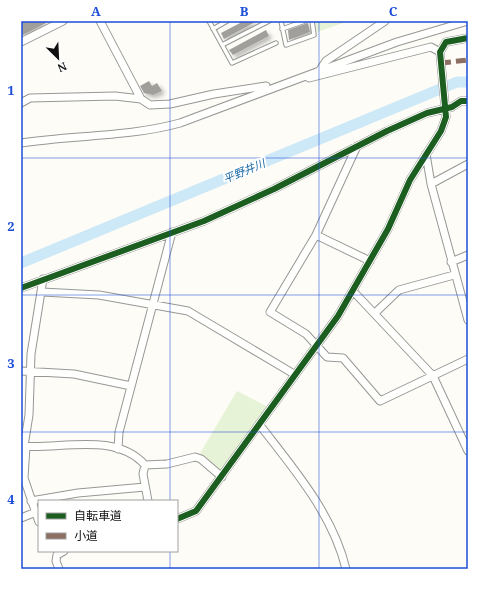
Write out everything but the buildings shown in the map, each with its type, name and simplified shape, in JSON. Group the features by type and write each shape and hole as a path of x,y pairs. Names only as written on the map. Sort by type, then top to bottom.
{"street":[{"path":"21,42 63,21"},
{"path":"100,21 141,99 150,105 170,104 308,79 431,47 440,52"},
{"path":"320,70 326,61 385,21"},
{"path":"21,143 58,138 155,130 180,123 397,42 468,21"},
{"path":"178,519 196,511 222,477 274,401 338,316 388,229 410,180 441,131 446,117 446,105 440,52 446,42 468,38"},
{"path":"21,103 30,98 106,96 141,99"},
{"path":"21,288 204,221 274,189 357,146 420,116 446,105 452,107 461,101 468,101"},
{"path":"357,146 316,235 270,312 306,334 327,357 343,358 380,401 468,359"},
{"path":"426,154 431,184 454,275 468,320"},
{"path":"431,184 468,164"},
{"path":"118,449 119,432 172,232"},
{"path":"316,235 370,261"},
{"path":"451,262 468,255"},
{"path":"375,312 399,290 454,275"},
{"path":"38,519 24,478 24,446 29,415 31,354 44,280"},
{"path":"353,291 375,312 432,376 468,451"},
{"path":"42,292 99,295 188,311 294,374"},
{"path":"21,371 30,370 74,374 131,386"},
{"path":"259,424 319,504 332,531 346,569"},
{"path":"24,446 92,444 118,449 140,460 145,465 161,465 195,457 201,459 222,477"},
{"path":"145,465 143,474 148,500"},
{"path":"31,501 78,493 145,487"},
{"path":"21,518 36,512"},
{"path":"54,553 59,569"}],"lane":[{"path":"209,21 232,64 276,43"},
{"path":"213,28 227,21"},
{"path":"222,45 269,21"},
{"path":"281,21 286,45 314,35 312,21"},
{"path":"282,29 305,21"}],"green space":[{"path":"315,21 349,21 317,32"},
{"path":"237,391 268,407 222,474 199,455"}],"waterway":[{"name":"平野井川","path":"21,263 457,82 468,82"}],"marked path":[{"path":"441,63 468,60"}],"cycle path":[{"path":"178,519 196,511 338,316 388,229 410,180 441,131 446,117 440,52 446,42 468,38"},
{"path":"21,288 204,221 274,189 387,131 427,113 452,107 461,101 468,101"}]}
